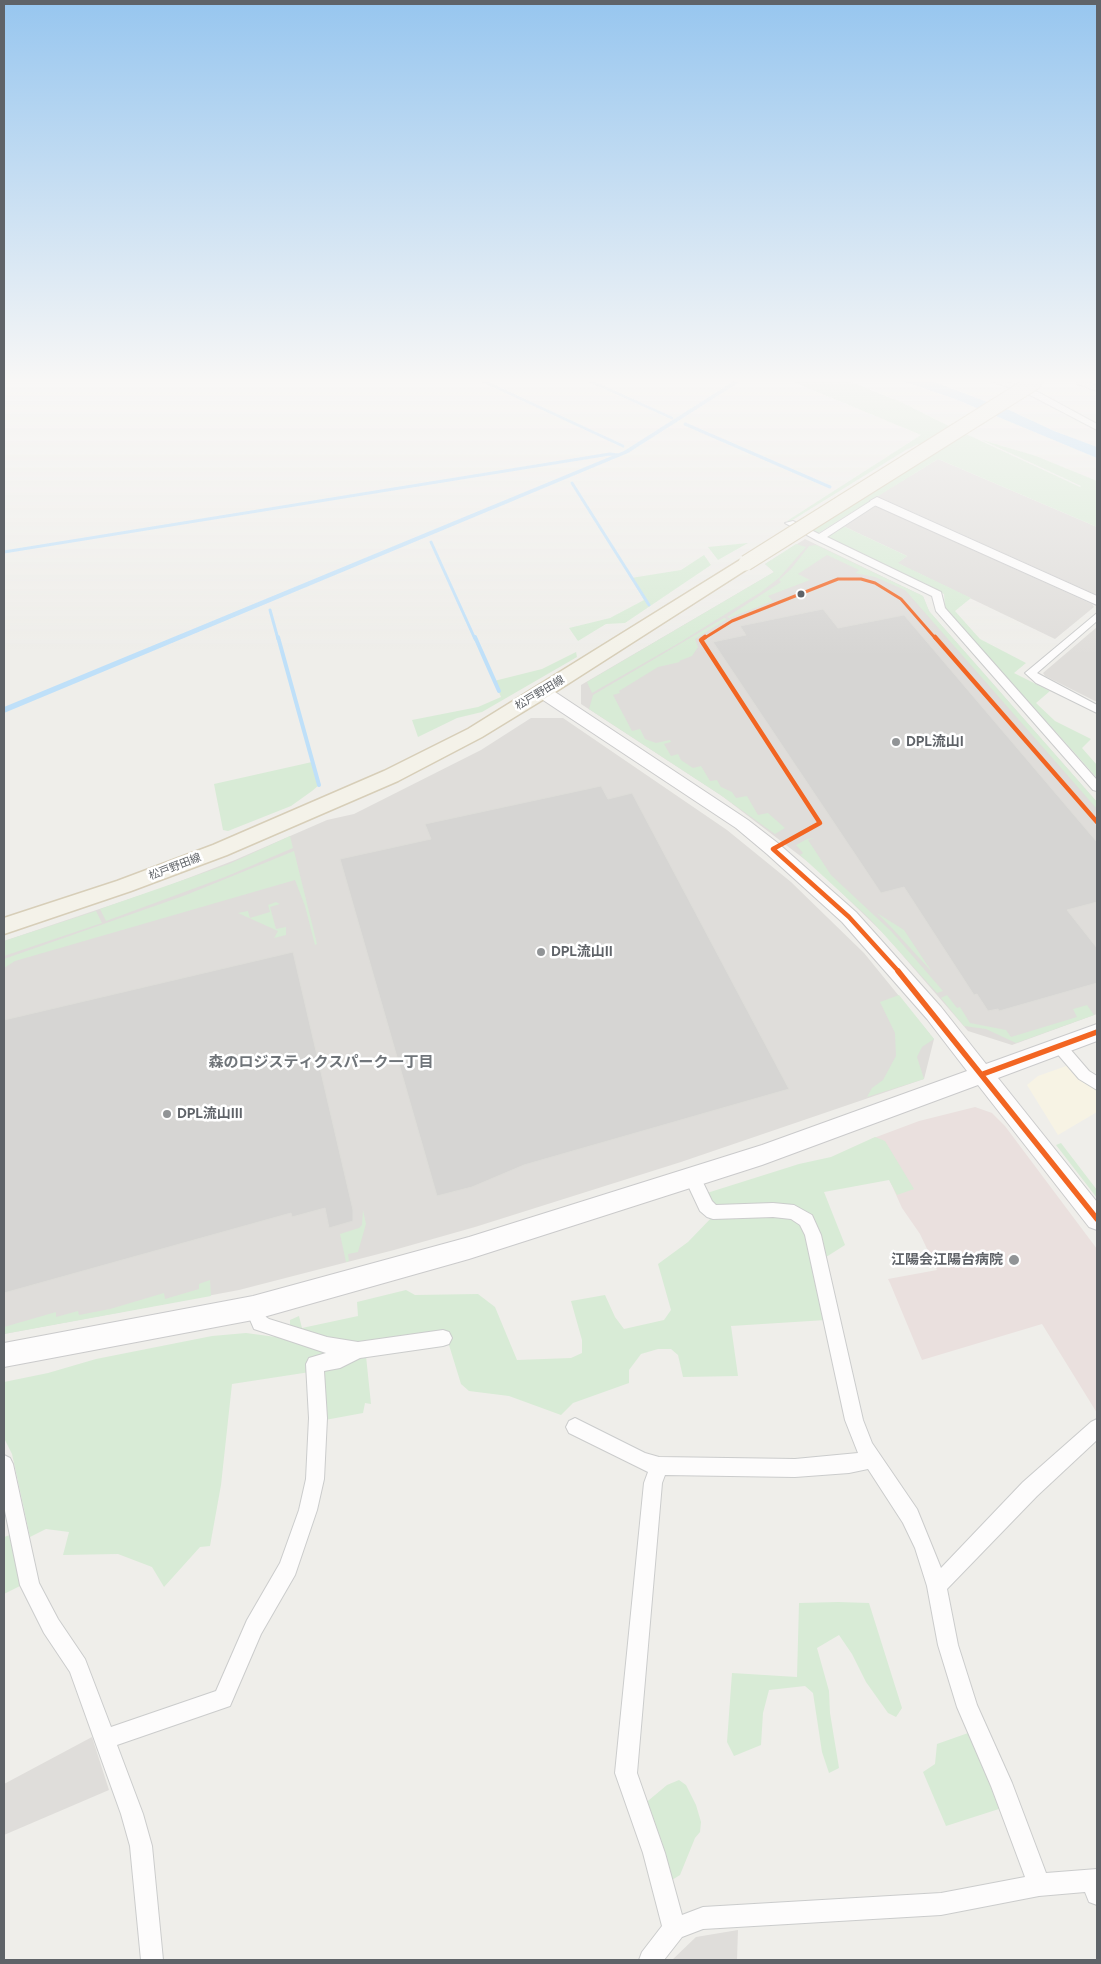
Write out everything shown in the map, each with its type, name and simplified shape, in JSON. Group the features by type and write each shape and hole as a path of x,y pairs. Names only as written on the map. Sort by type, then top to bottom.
{"main road":[{"name":"松戸野田線","path":"4,926 124,886 287,823 418,763 543,692 890,473"}],"street":[{"path":"818,538 877,501 1097,601"},
{"path":"790,524 937,594 940,609 1097,787"},
{"path":"1097,616 1030,673 1040,681 1097,710"},
{"path":"543,692 705,798 773,849 848,917 877,946 983,1074 1097,1219"},
{"path":"4,1355 253,1308 469,1248 762,1155 1097,1032"},
{"path":"1058,1046 1084,1075 1097,1084"},
{"path":"692,1178 706,1206 713,1212 787,1211 794,1212 806,1220 813,1235 854,1420 865,1449 910,1516 924,1546 936,1586 948,1645 967,1707 1000,1783 1040,1885"},
{"path":"253,1308 260,1323 266,1326 327,1345 358,1350 443,1338"},
{"path":"105,1740 224,1699 254,1627 288,1568 308,1510 317,1447 315,1364 340,1359 358,1350"},
{"path":"576,1427 643,1462 660,1466 795,1468 848,1464 871,1458"},
{"path":"936,1586 1030,1489 1097,1428"},
{"path":"4,1464 30,1585 51,1626 78,1666 141,1846 152,1960"},
{"path":"660,1466 653,1483 626,1773 654,1853 674,1929"},
{"path":"650,1960 674,1929 703,1918 941,1904 1040,1885 1096,1884"}],"shaded area":[{"path":"915,473 970,473 1097,527 1097,595 877,496"},
{"path":"873,507 879,507 1092,604 1094,607 1055,639 897,563 907,556 843,526"},
{"path":"805,539 923,596 929,611 1097,802 1097,1014 1012,1045 968,1031 885,935 816,868 722,796 581,704 581,685 774,572 765,564"},
{"path":"1097,627 1097,702 1045,676 1043,673"},
{"path":"531,718 563,718 727,830 791,882 864,953 934,1039 924,1079 681,1162 475,1227 394,1250 239,1290 4,1334 4,941 165,887 235,860 327,820 354,814 481,750"},
{"path":"1069,1065 1097,1089 1097,1112 1058,1135 1027,1085 1038,1076"},
{"name":"江陽会江陽台病院","path":"975,1107 992,1113 1005,1126 1097,1249 1097,1413 1042,1324 922,1360 888,1279 937,1270 920,1234 902,1208 871,1139 919,1121"},
{"path":"92,1737 109,1790 4,1835 4,1784"},
{"path":"738,1930 737,1960 672,1960 696,1937"}],"green space":[{"path":"862,473 869,473 791,521 787,521"},
{"path":"901,473 916,473 817,534 809,531"},
{"path":"970,473 1049,473 1080,487 1052,473 1077,473 1097,481 1097,527"},
{"path":"843,526 907,556 898,563 971,598 955,611 980,639 1026,663 1014,673 1050,691 1036,703 1055,721 1091,739 1082,748 1097,765 1097,778 945,608 944,594 829,540 828,536"},
{"path":"748,543 718,560 708,547"},
{"path":"796,544 806,547 779,578 761,592 679,643 592,693 587,682 774,572 765,564"},
{"path":"816,545 923,596 929,611 1097,802 1097,809 905,590 875,577 855,573 859,570 827,555 798,574 810,580 768,596 773,601 729,618 727,617 781,582 779,580 791,569 809,546"},
{"path":"704,555 711,565 625,623 606,624 578,641 569,628 610,618 644,600 631,578 681,570"},
{"path":"724,618 727,619 695,639 698,647 692,656 680,662 658,667 619,691 620,693 613,695 632,731 640,729 645,739 656,743 670,740 671,742 664,744 671,756 678,754 681,760 693,768 701,766 710,781 717,780 721,787 732,792 736,798 747,796 758,815 768,813 785,828 775,834 722,796 589,709 593,695"},
{"path":"576,652 577,657 482,712 457,718 418,737 412,720 478,707 501,697 494,681 542,669"},
{"path":"312,762 319,785 312,791 291,806 228,831 223,830 214,784"},
{"path":"290,836 293,848 225,877 106,921 100,909 229,864"},
{"path":"814,838 808,840 831,875 891,931 943,991 937,993 869,918 800,855 803,853 796,845 807,839"},
{"path":"294,851 317,944 315,945 305,906 295,880 15,961 4,968 4,959 186,895"},
{"path":"276,902 280,904 270,907 276,929 286,927 286,935 274,938 278,931 238,913 248,911 250,918 270,912 268,905"},
{"path":"96,911 102,923 4,956 4,941"},
{"path":"877,913 904,930 932,972 891,927"},
{"path":"899,995 934,1039 922,1047 917,1057 924,1079 867,1097 872,1088 883,1080 896,1056 895,1033 880,1002"},
{"path":"947,995 957,1008 960,1007 970,1023 1006,1030 1011,1037 1077,1017 1073,1009 1087,1005 1094,1015 1016,1043 986,1029 964,1026 941,998"},
{"path":"875,1137 885,1141 914,1189 897,1195 889,1180 824,1192 845,1245 823,1259 805,1214 713,1206 707,1193 799,1164 831,1157"},
{"path":"1061,1143 1097,1190 1097,1198 1056,1145"},
{"path":"363,1210 366,1224 358,1252 348,1254 349,1261 346,1262 340,1234 359,1228 362,1225"},
{"path":"714,1215 786,1215 803,1225 826,1320 731,1326 738,1376 683,1377 678,1355 671,1349 658,1349 641,1354 629,1370 629,1383 573,1403 561,1415 509,1396 469,1391 461,1384 445,1332 358,1343 337,1342 290,1328 290,1320 299,1316 302,1328 358,1316 357,1302 406,1290 415,1295 478,1294 495,1307 517,1360 571,1358 582,1353 582,1340 571,1301 605,1295 615,1317 624,1329 664,1320 671,1310 658,1264 688,1242"},
{"path":"210,1280 211,1296 4,1334 4,1327 56,1312 56,1317 78,1311 79,1315 110,1309 164,1293 165,1299 199,1289 199,1284"},
{"path":"246,1333 276,1337 337,1356 310,1372 232,1384 221,1485 210,1546 200,1547 164,1587 152,1567 118,1554 63,1555 69,1532 46,1529 30,1537 12,1454 4,1438 4,1382 48,1373 96,1359 212,1336"},
{"path":"366,1356 371,1404 365,1403 363,1413 325,1420 324,1366"},
{"path":"10,1535 20,1586 4,1594 4,1537"},
{"path":"799,1603 869,1603 902,1708 896,1717 888,1713 866,1682 852,1654 839,1635 817,1648 829,1691 830,1713 839,1768 829,1773 822,1752 813,1693 805,1686 769,1690 763,1713 761,1745 734,1756 727,1742 732,1673 797,1677"},
{"path":"971,1732 1002,1808 946,1826 923,1772 935,1764 937,1744"},
{"path":"679,1780 686,1785 696,1805 701,1822 700,1832 695,1838 680,1875 667,1883 643,1805 667,1785"}],"water":[{"path":"572,473 581,473 4,713 4,707"}],"building":[{"name":"DPL流山I","path":"823,609 838,628 904,615 1097,842 1097,902 1067,910 1097,948 1097,983 999,1011 998,1009 988,1011 977,994 974,995 904,887 881,893 713,642 746,635 740,626"},
{"name":"DPL流山II","path":"601,786 608,799 632,793 789,1089 524,1165 472,1187 437,1196 340,859 431,839 425,824"},
{"name":"DPL流山III","path":"293,952 353,1210 353,1221 329,1228 325,1208 292,1217 291,1213 4,1293 4,1020"}],"waterway":[{"path":"4,552 495,473"},
{"path":"797,473 830,487"},
{"path":"572,483 649,605"},
{"path":"431,542 475,639"},
{"path":"270,610 278,639"},
{"path":"278,637 319,785"},
{"path":"475,637 499,691"}],"transit line":[{"path":"773,849 820,823 701,640 732,621 838,579 861,579 875,583 901,599 1097,822"},
{"path":"773,849 849,917 910,984 1097,1219"},
{"path":"983,1074 1097,1032"}],"place":[{"name":"DPL流山I","path":"896,742"},
{"name":"DPL流山II","path":"541,952"},
{"name":"DPL流山III","path":"167,1114"},
{"name":"江陽会江陽台病院","path":"1014,1260"}],"district":[{"name":"森のロジスティクスパーク一丁目","path":"321,1063"}]}
